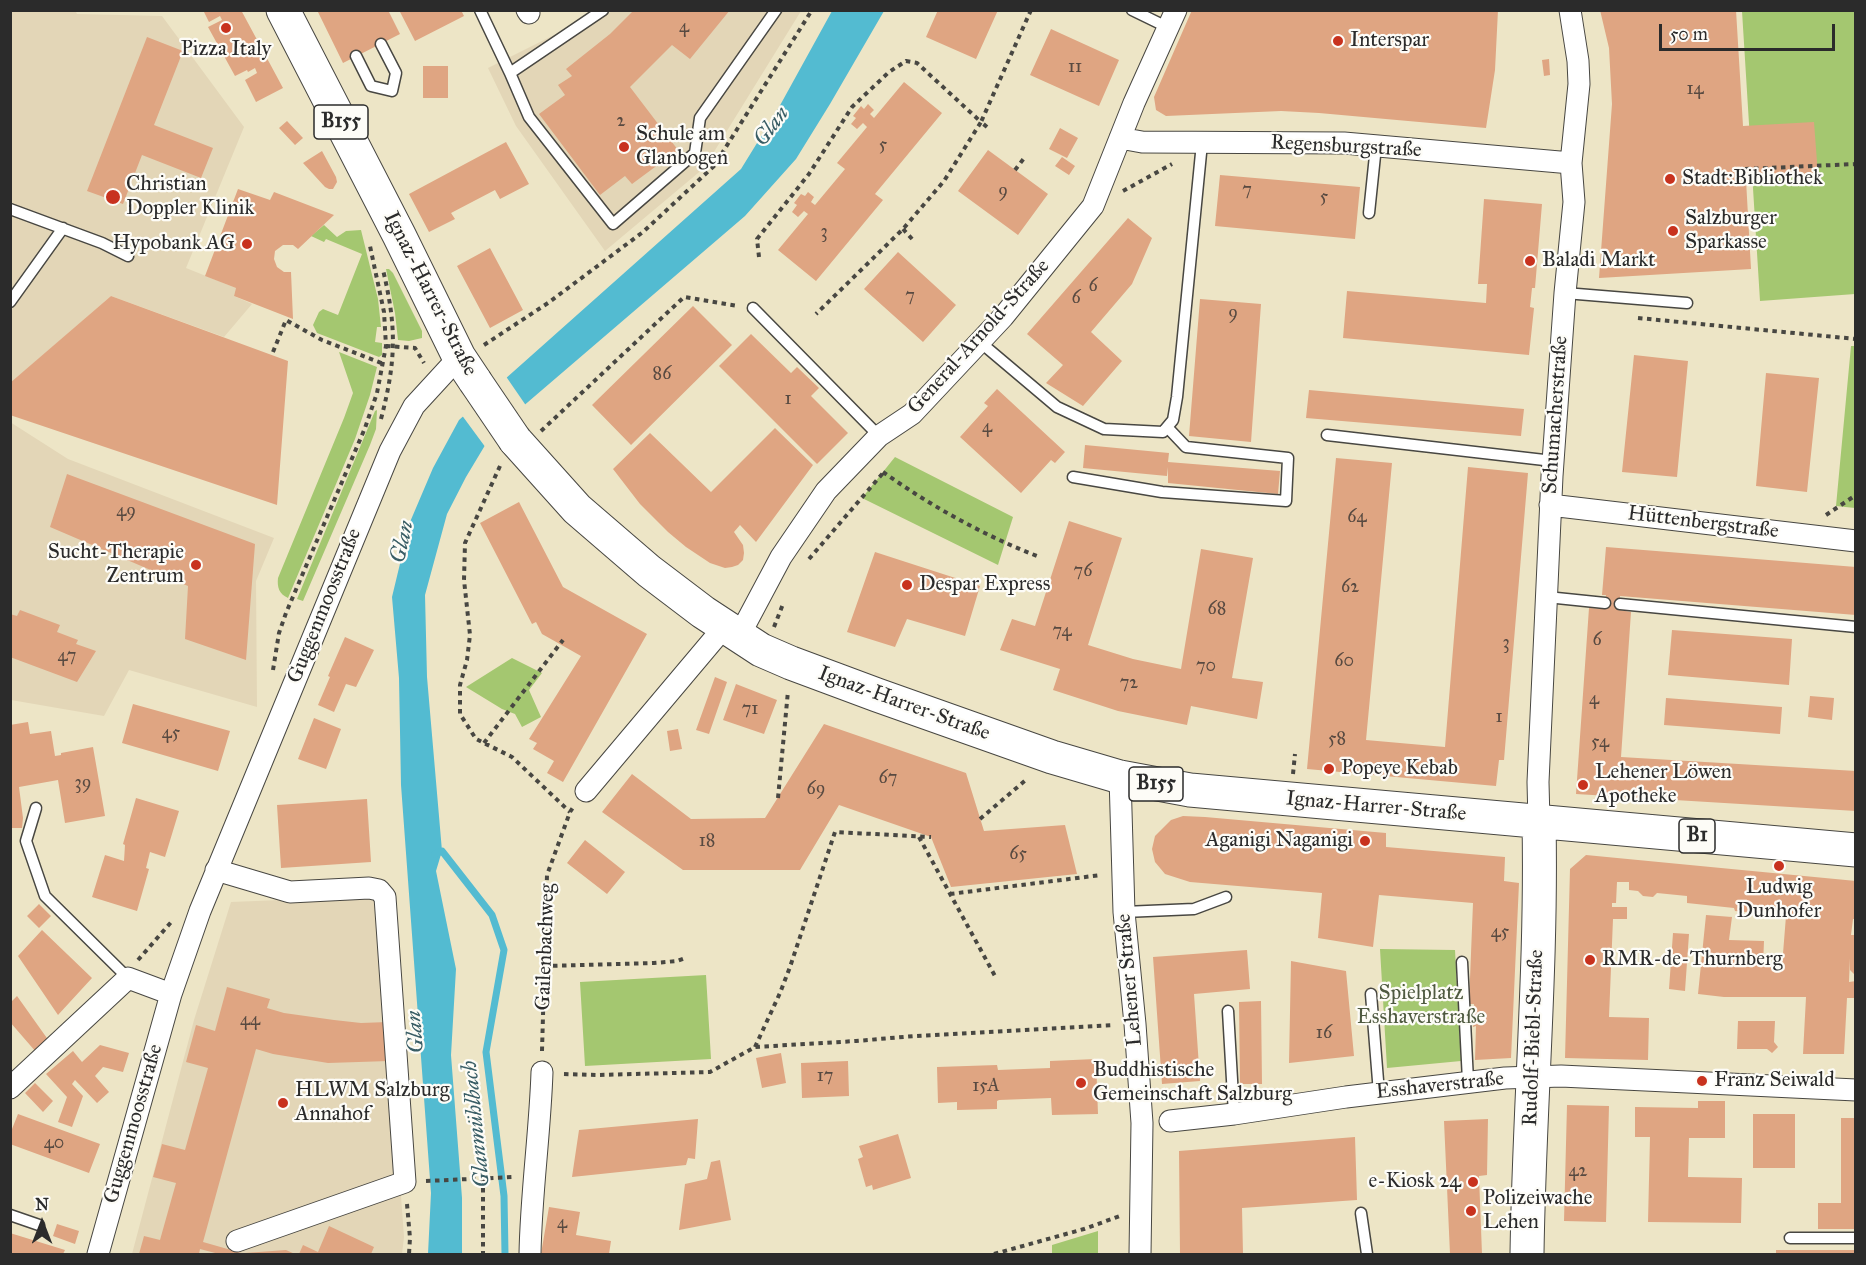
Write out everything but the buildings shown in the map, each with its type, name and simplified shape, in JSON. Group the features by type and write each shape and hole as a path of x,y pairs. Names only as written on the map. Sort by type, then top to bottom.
{"main road":[{"name":"Ignaz-Harrer-Straße","path":"283,10 467,369 518,441 577,509 649,571 742,637 790,663 1052,757 1120,777 1190,790 1856,850"},
{"name":"Rudolf-Biebl-Straße","path":"1527,1254 1540,864 1539,822"}],"street":[{"name":"Schumacherstraße","path":"1539,822 1538,782 1550,505 1574,202 1571,163 1579,84 1570,10"},
{"name":"General-Arnold-Straße","path":"742,637 781,557 826,490 879,436 912,414 980,342 1093,206 1120,138 1173,19"},
{"name":"Regensburgstraße","path":"1120,138 1142,142 1344,143 1571,163"},
{"name":"Guggenmoosstraße","path":"98,1254 171,994 216,870 390,451 414,406 467,369"},
{"name":"Hüttenbergstraße","path":"1550,505 1856,542"},
{"path":"586,791 742,637"},
{"name":"Lehener Straße","path":"1120,777 1124,912 1142,1123 1140,1254"},
{"path":"216,870 290,891 369,888 379,890 385,897 395,1036 412,1182 237,1241"},
{"path":"10,1088 129,978 171,994"},
{"path":"530,1254 542,1072"},
{"name":"Esshaverstraße","path":"1170,1121 1468,1082 1534,1077 1856,1090"}],"lane":[{"path":"480,10 529,117 613,224 695,153 700,118 776,10"},
{"path":"510,73 603,10"},
{"path":"1132,10 1173,19"},
{"path":"356,56 371,86 392,91 396,73 381,44"},
{"path":"980,342 1057,407 1104,429 1163,432 1173,420 1177,397 1202,143"},
{"path":"1369,213 1376,146"},
{"path":"10,209 107,245 128,256"},
{"path":"10,302 63,228"},
{"path":"1565,293 1687,303"},
{"path":"753,308 879,436"},
{"path":"1072,477 1162,492 1286,501 1288,458 1186,447 1167,428"},
{"path":"1327,435 1553,461"},
{"path":"1547,597 1605,603"},
{"path":"1620,604 1856,627"},
{"path":"36,808 26,841 45,896 129,978"},
{"path":"1124,912 1194,909 1226,897"},
{"path":"1462,962 1468,1082"},
{"path":"1371,994 1379,1093"},
{"path":"1228,1011 1234,1114"},
{"path":"1360,1213 1366,1254"},
{"path":"10,1215 39,1225"},
{"path":"1790,1238 1856,1238"}],"path":[{"path":"816,314 903,229 944,181 981,122 1031,10"},
{"path":"759,257 757,239 809,174 852,107 890,72 906,61 917,63 987,127"},
{"path":"852,107 857,111"},
{"path":"1093,206 1177,162 1202,143"},
{"path":"1015,170 1025,156"},
{"path":"1745,170 1856,164"},
{"path":"793,195 798,198"},
{"path":"903,229 913,240"},
{"path":"273,670 279,633 378,393 386,346 384,312 370,246"},
{"path":"382,265 390,303 394,346 393,364 376,435 390,451"},
{"path":"570,812 512,757 476,739 460,714 460,685 467,660 470,635 464,580 465,543 518,441 539,432 684,297 753,308"},
{"path":"1633,318 1856,339"},
{"path":"273,352 286,320 322,340 384,364"},
{"path":"863,452 883,473 967,524 1006,544 1037,556"},
{"path":"808,561 883,473"},
{"path":"1823,518 1856,495"},
{"path":"742,637 772,631 786,596"},
{"path":"484,743 563,640"},
{"path":"778,798 790,663"},
{"path":"980,819 1027,779"},
{"name":"Gailenbachweg","path":"542,1072 547,875 570,812 586,791"},
{"path":"755,1047 790,967 835,832 931,837"},
{"path":"918,837 995,976"},
{"path":"950,894 1102,875"},
{"path":"544,966 654,963 677,961 684,958"},
{"path":"542,1072 598,1075 710,1072 755,1047 1119,1025"},
{"path":"409,1254 412,1182 506,1178"},
{"path":"483,1254 485,1179"},
{"path":"994,1254 1084,1229 1121,1215"}],"shaded area":[{"name":"Christian Doppler Klinik","path":"75,10 77,14 162,16 244,127 186,268 236,288 234,296 252,304 224,337 111,296 11,383 11,11"},
{"name":"Schule am Glanbogen","path":"589,11 801,11 704,168 605,251 516,126 488,68 572,26"},
{"path":"10,422 68,459 274,538 256,581 257,707 129,670 104,716 11,700"},
{"name":"HLWM Salzburg Annahof","path":"379,896 404,1237 402,1254 132,1254 194,1020 231,902"}],"green space":[{"path":"1742,11 1855,11 1855,294 1760,301"},
{"path":"324,225 337,237 346,231 361,230 378,299 381,327 377,327 375,342 382,343 382,355 379,357 317,333 313,325 319,312 323,309 338,315 362,254 326,239 324,242 311,236"},
{"path":"386,269 393,273 422,331 422,338 409,341 398,340"},
{"path":"1851,346 1856,346 1855,508 1836,506"},
{"path":"339,352 377,367 355,439 288,598 279,590 278,578 353,393"},
{"path":"377,410 376,429 370,445 303,601 297,599 375,411"},
{"path":"895,457 1013,517 998,565 862,498"},
{"path":"512,658 542,673 529,690 541,717 522,727 515,714 502,709 466,687"},
{"name":"Spielplatz Esshaverstraße","path":"1380,949 1455,950 1461,1061 1387,1068"},
{"path":"706,975 711,1059 585,1066 580,982"},
{"path":"1098,1231 1098,1254 1052,1254 1052,1245"}],"water":[{"name":"Glan","path":"832,11 884,11 796,159 745,216 493,432 447,514 425,595 427,677 442,851 436,871 456,969 451,1055 462,1198 462,1254 428,1254 431,1193 401,785 399,678 392,597 410,522 433,468 459,420 741,169 778,109"}],"pier":[{"path":"505,375 527,407 495,434 486,448 461,414"}],"waterway":[{"name":"Glanmühlbach","path":"435,854 442,851 492,915 504,950 486,1052 504,1196 505,1254"}],"place":[{"name":"Pizza Italy","path":"226,28"},
{"name":"Interspar","path":"1338,41"},
{"name":"Schule am Glanbogen","path":"624,147"},
{"name":"Stadt:Bibliothek","path":"1670,179"},
{"name":"Christian Doppler Klinik","path":"113,197"},
{"name":"Salzburger Sparkasse","path":"1673,231"},
{"name":"Hypobank AG","path":"247,244"},
{"name":"Baladi Markt","path":"1530,261"},
{"name":"Sucht-Therapie Zentrum","path":"196,565"},
{"name":"Despar Express","path":"907,585"},
{"name":"Popeye Kebab","path":"1329,769"},
{"name":"Lehener Löwen Apotheke","path":"1583,785"},
{"name":"Aganigi Naganigi","path":"1365,841"},
{"name":"Ludwig Dunhofer","path":"1779,866"},
{"name":"RMR-de-Thurnberg","path":"1590,960"},
{"name":"Franz Seiwald","path":"1702,1081"},
{"name":"Buddhistische Gemeinschaft Salzburg","path":"1081,1083"},
{"name":"HLWM Salzburg Annahof","path":"283,1103"},
{"name":"e-Kiosk 24","path":"1473,1182"},
{"name":"Polizeiwache Lehen","path":"1471,1211"}]}
